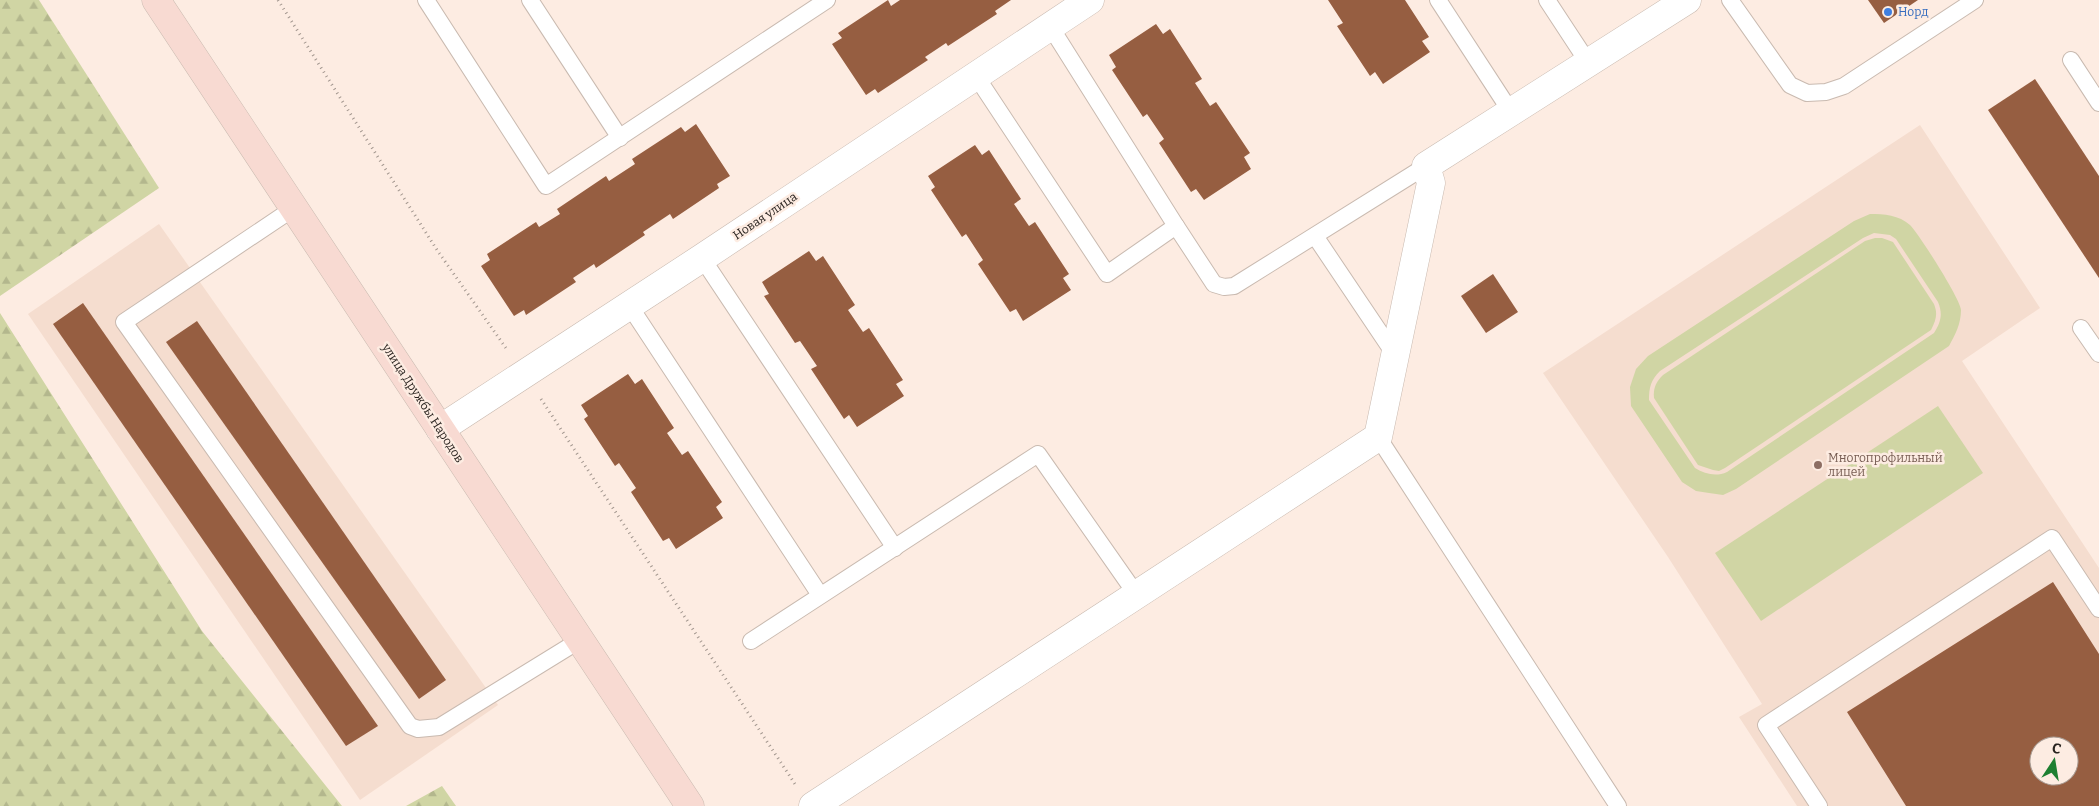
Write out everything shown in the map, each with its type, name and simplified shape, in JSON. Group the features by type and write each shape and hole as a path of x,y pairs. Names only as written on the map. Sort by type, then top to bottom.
{"street":[{"name":"улица Дружбы Народов","path":"156,0 690,806"},
{"name":"Новая улица","path":"440,429 702,258 1090,0"},
{"path":"806,798 1136,594 1378,437 1431,183 1426,166 1687,0"}],"lane":[{"path":"426,0 546,186 827,0"},
{"path":"530,0 620,138"},
{"path":"1438,0 1511,112"},
{"path":"1547,0 1589,64"},
{"path":"1730,0 1790,85 1807,93 1826,92 1844,86 1976,0"},
{"path":"1050,26 1214,284 1224,287 1234,286 1426,166"},
{"path":"2070,60 2099,103"},
{"path":"976,76 1107,274 1176,226"},
{"path":"294,208 124,322 410,726 418,730 440,728 580,640"},
{"path":"1315,236 1395,355"},
{"path":"702,258 895,548"},
{"path":"629,305 820,596"},
{"path":"2081,328 2099,354"},
{"path":"1378,437 1618,806"},
{"path":"751,641 1038,454 1136,594"},
{"path":"1819,806 1766,726 2052,538 2099,609"}],"path":[{"path":"278,0 437,250 524,373 806,798"}],"shaded area":[{"name":"Многопрофильный лицей","path":"1920,125 2040,308 1962,361 2099,568 2099,806 1797,806 1739,717 1762,704 1668,557 1543,373"},
{"path":"159,224 498,705 360,800 28,314"}],"green space":[{"path":"0,0 39,0 159,188 0,296"},
{"path":"1870,214 1886,215 1901,219 1915,231 1939,267 1961,310 1960,320 1949,346 1736,489 1723,495 1696,491 1682,482 1631,406 1630,387 1636,369 1648,356 1854,221","holes":["1874,233 1890,235 1896,239 1938,302 1940,318 1934,333 1727,472 1711,474 1695,468 1649,400 1651,384 1657,374 1863,238"]},
{"path":"1882,238 1893,242 1934,304 1936,317 1931,330 1725,468 1719,471 1698,465 1654,398 1655,385 1663,375 1865,241"},
{"path":"0,313 202,631 342,806 0,806"},
{"path":"1938,406 1983,473 1761,621 1715,553"},
{"path":"442,786 456,806 406,806"}],"building":[{"path":"888,0 891,6 900,0 1011,0 995,11 997,14 948,46 946,43 925,57 928,60 878,93 875,89 866,95 832,44 842,38 838,33"},
{"path":"1328,0 1405,0 1429,37 1422,41 1430,52 1383,84 1375,72 1370,76 1337,26 1343,23"},
{"name":"Норд","path":"1868,0 1918,0 1884,23"},
{"path":"1156,24 1163,34 1170,29 1202,79 1195,83 1210,106 1216,102 1250,153 1244,157 1251,169 1204,200 1196,189 1191,192 1159,143 1164,139 1147,114 1143,117 1112,70 1116,67 1109,55"},
{"path":"2035,79 2099,176 2099,278 1988,110"},
{"path":"696,124 730,176 717,184 719,188 673,219 670,214 643,232 645,235 596,268 594,264 573,278 576,282 526,315 524,310 514,316 481,266 490,260 487,254 536,222 539,227 560,214 557,209 606,176 609,181 635,164 632,159 681,127 685,132"},
{"path":"975,145 982,155 989,150 1021,199 1014,204 1029,226 1035,222 1069,274 1063,278 1071,290 1023,321 1016,309 1010,312 978,264 983,260 966,234 962,237 931,190 935,187 928,176"},
{"path":"809,251 816,261 823,256 855,305 848,310 863,332 869,328 903,380 896,384 904,396 857,427 849,415 844,419 811,369 817,366 800,341 795,343 764,296 769,294 762,282"},
{"path":"1493,274 1518,312 1486,333 1461,296"},
{"path":"83,303 378,726 346,746 53,324"},
{"path":"197,321 446,680 419,699 166,342"},
{"path":"628,374 635,384 642,379 674,428 667,433 682,455 688,451 722,502 716,507 723,518 676,549 669,538 663,541 631,492 636,488 619,463 615,466 584,419 588,416 581,405"},
{"path":"2053,582 2099,654 2099,806 1906,806 1847,712"}],"place":[{"name":"Норд","path":"1888,12"},
{"name":"Многопрофильный лицей","path":"1818,465"}]}
